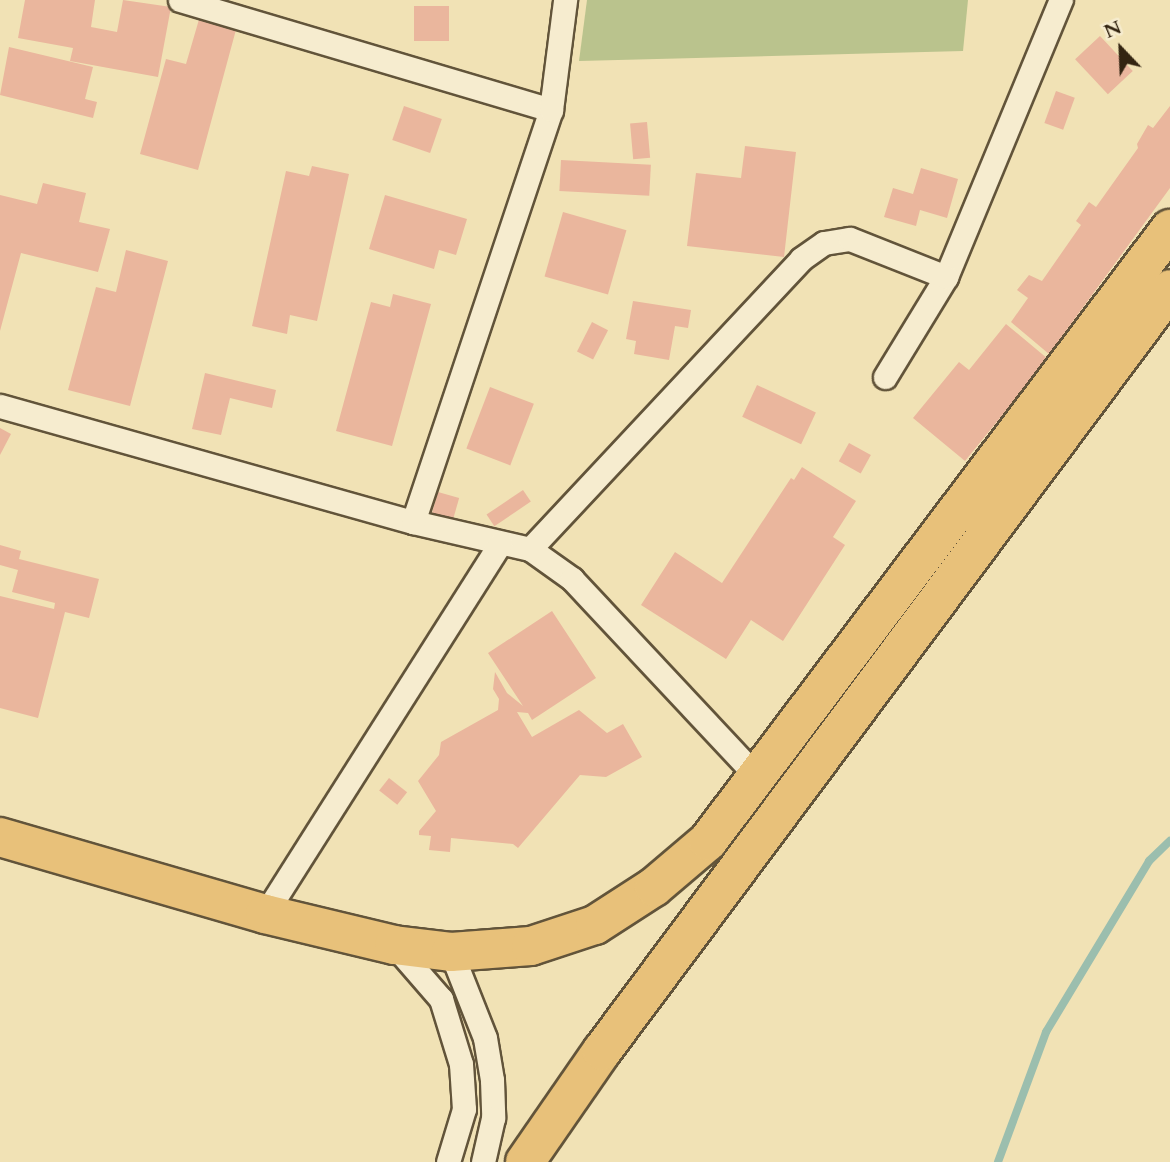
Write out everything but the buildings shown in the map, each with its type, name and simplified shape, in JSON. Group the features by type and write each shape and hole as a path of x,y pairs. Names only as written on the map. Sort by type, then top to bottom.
{"highway":[{"path":"0,837 265,914 394,945 451,952 531,946 595,925 654,887 708,841 1170,229"},
{"path":"525,1162 610,1040 1170,289"}],"street":[{"path":"180,0 551,110"},
{"path":"413,522 551,110 565,0"},
{"path":"885,377 946,276 1061,0"},
{"path":"530,549 801,259 824,243 850,239 946,276"},
{"path":"0,406 413,522 530,549 572,579 758,778"},
{"path":"265,914 500,543"},
{"path":"394,945 441,999 461,1064 464,1109 448,1162"},
{"path":"451,952 485,1038 492,1080 492,1118 483,1162"}],"green space":[{"path":"587,0 968,0 963,51 579,61"}],"waterway":[{"path":"998,1162 1046,1032 1149,861 1170,841"}]}
